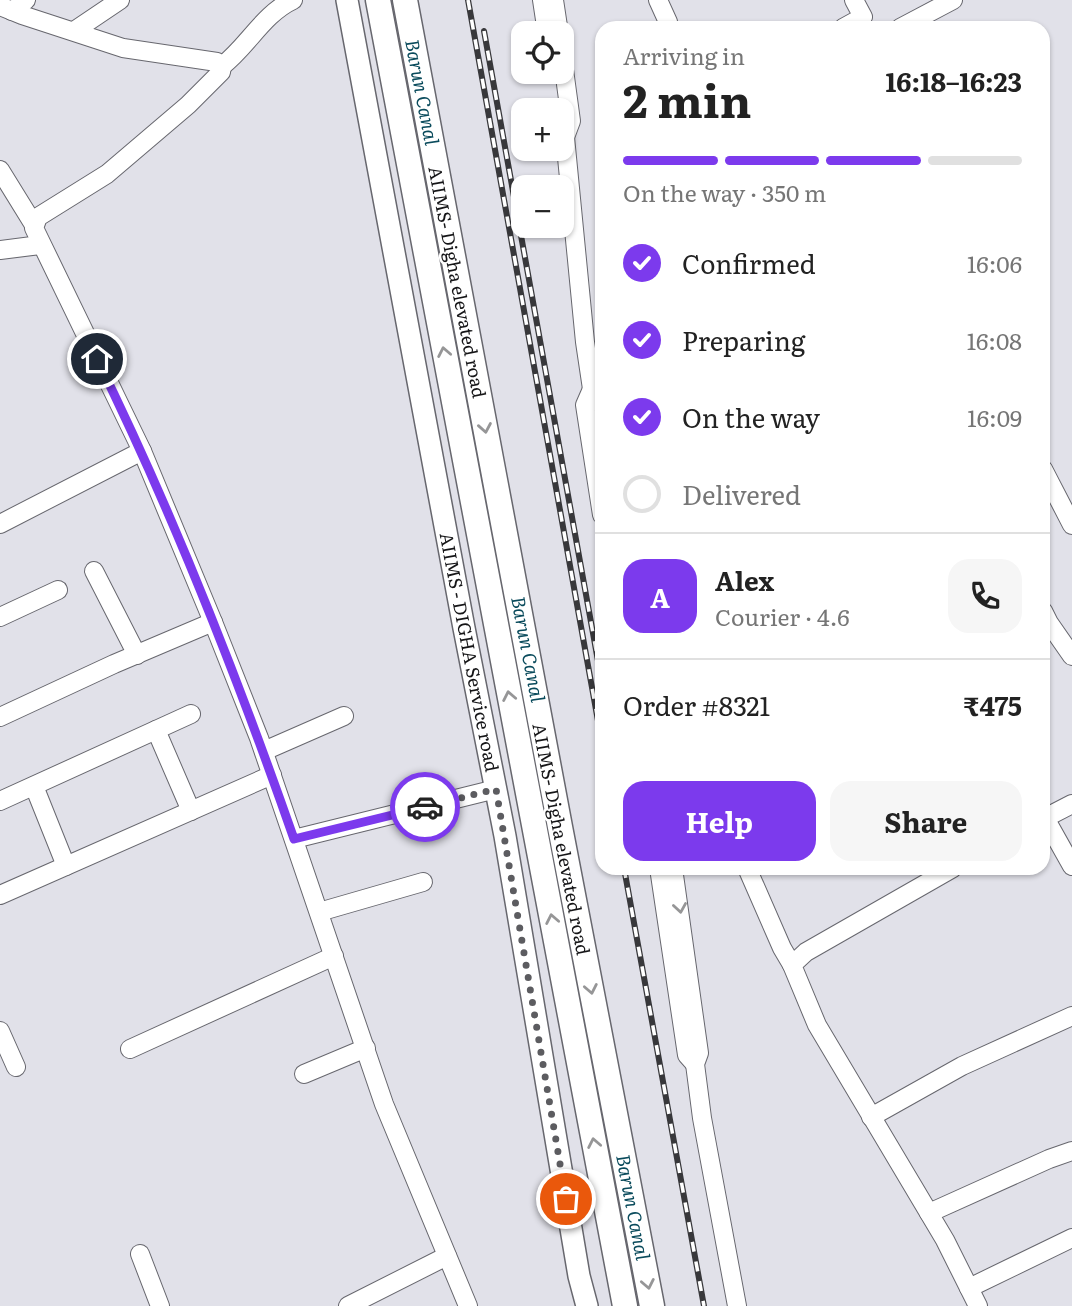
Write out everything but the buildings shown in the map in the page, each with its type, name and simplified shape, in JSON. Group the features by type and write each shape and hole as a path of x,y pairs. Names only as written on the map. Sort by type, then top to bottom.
{"highway":[{"name":"AIIMS- Digha elevated road","path":"378,0 625,1306"},
{"name":"AIIMS- Digha elevated road","path":"405,0 652,1306"}],"main road":[{"name":"AIIMS - DIGHA Service road","path":"347,0 496,789 579,1276 587,1306"}],"street":[{"path":"74,31 120,0"},
{"path":"34,225 38,217 117,165 188,105 221,72 222,66 239,52 267,18 293,0"},
{"path":"541,0 545,21"},
{"path":"554,0 557,21"},
{"path":"658,0 668,21"},
{"path":"854,0 865,21"},
{"path":"913,21 953,0"},
{"path":"12,6 123,48 217,62 222,66"},
{"path":"566,161 585,342 592,389 595,393"},
{"path":"0,170 34,225 40,245 142,451 213,622 264,751 384,1104 468,1306"},
{"path":"0,250 40,245"},
{"path":"585,342 595,337"},
{"path":"592,389 585,405 595,470"},
{"path":"0,524 142,451"},
{"path":"1050,483 1072,526"},
{"path":"94,572 137,654"},
{"path":"0,617 58,590"},
{"path":"0,717 213,622"},
{"path":"1050,624 1070,647"},
{"path":"0,801 191,714"},
{"path":"264,751 344,716"},
{"path":"156,730 191,811"},
{"path":"2,888 66,866 272,775"},
{"path":"34,786 66,866"},
{"path":"294,839 496,789"},
{"path":"1050,816 1072,804"},
{"path":"1050,829 1072,866"},
{"path":"660,875 687,1055 695,1064"},
{"path":"674,875 699,1053 695,1064 708,1161 737,1306"},
{"path":"750,875 817,1025 929,1213 978,1306"},
{"path":"792,965 806,952 924,875"},
{"path":"318,912 424,882"},
{"path":"130,1049 334,956"},
{"path":"871,1117 962,1066 1072,1016"},
{"path":"0,1031 16,1067"},
{"path":"304,1074 366,1048"},
{"path":"929,1213 1049,1158 1072,1151"},
{"path":"969,1288 1072,1238"},
{"path":"140,1254 160,1306"},
{"path":"348,1306 447,1256"}],"railway":[{"path":"468,0 595,704"},
{"path":"484,31 595,644"},
{"path":"625,875 704,1306"}],"way so far":[{"path":"425,807 496,789 566,1199"}],"route":[{"path":"97,359 142,451 203,598 259,738 294,839 425,807"}],"water label":[{"name":"Barun Canal","path":"423,92"},
{"name":"Barun Canal","path":"529,649"},
{"name":"Barun Canal","path":"634,1207"}]}
